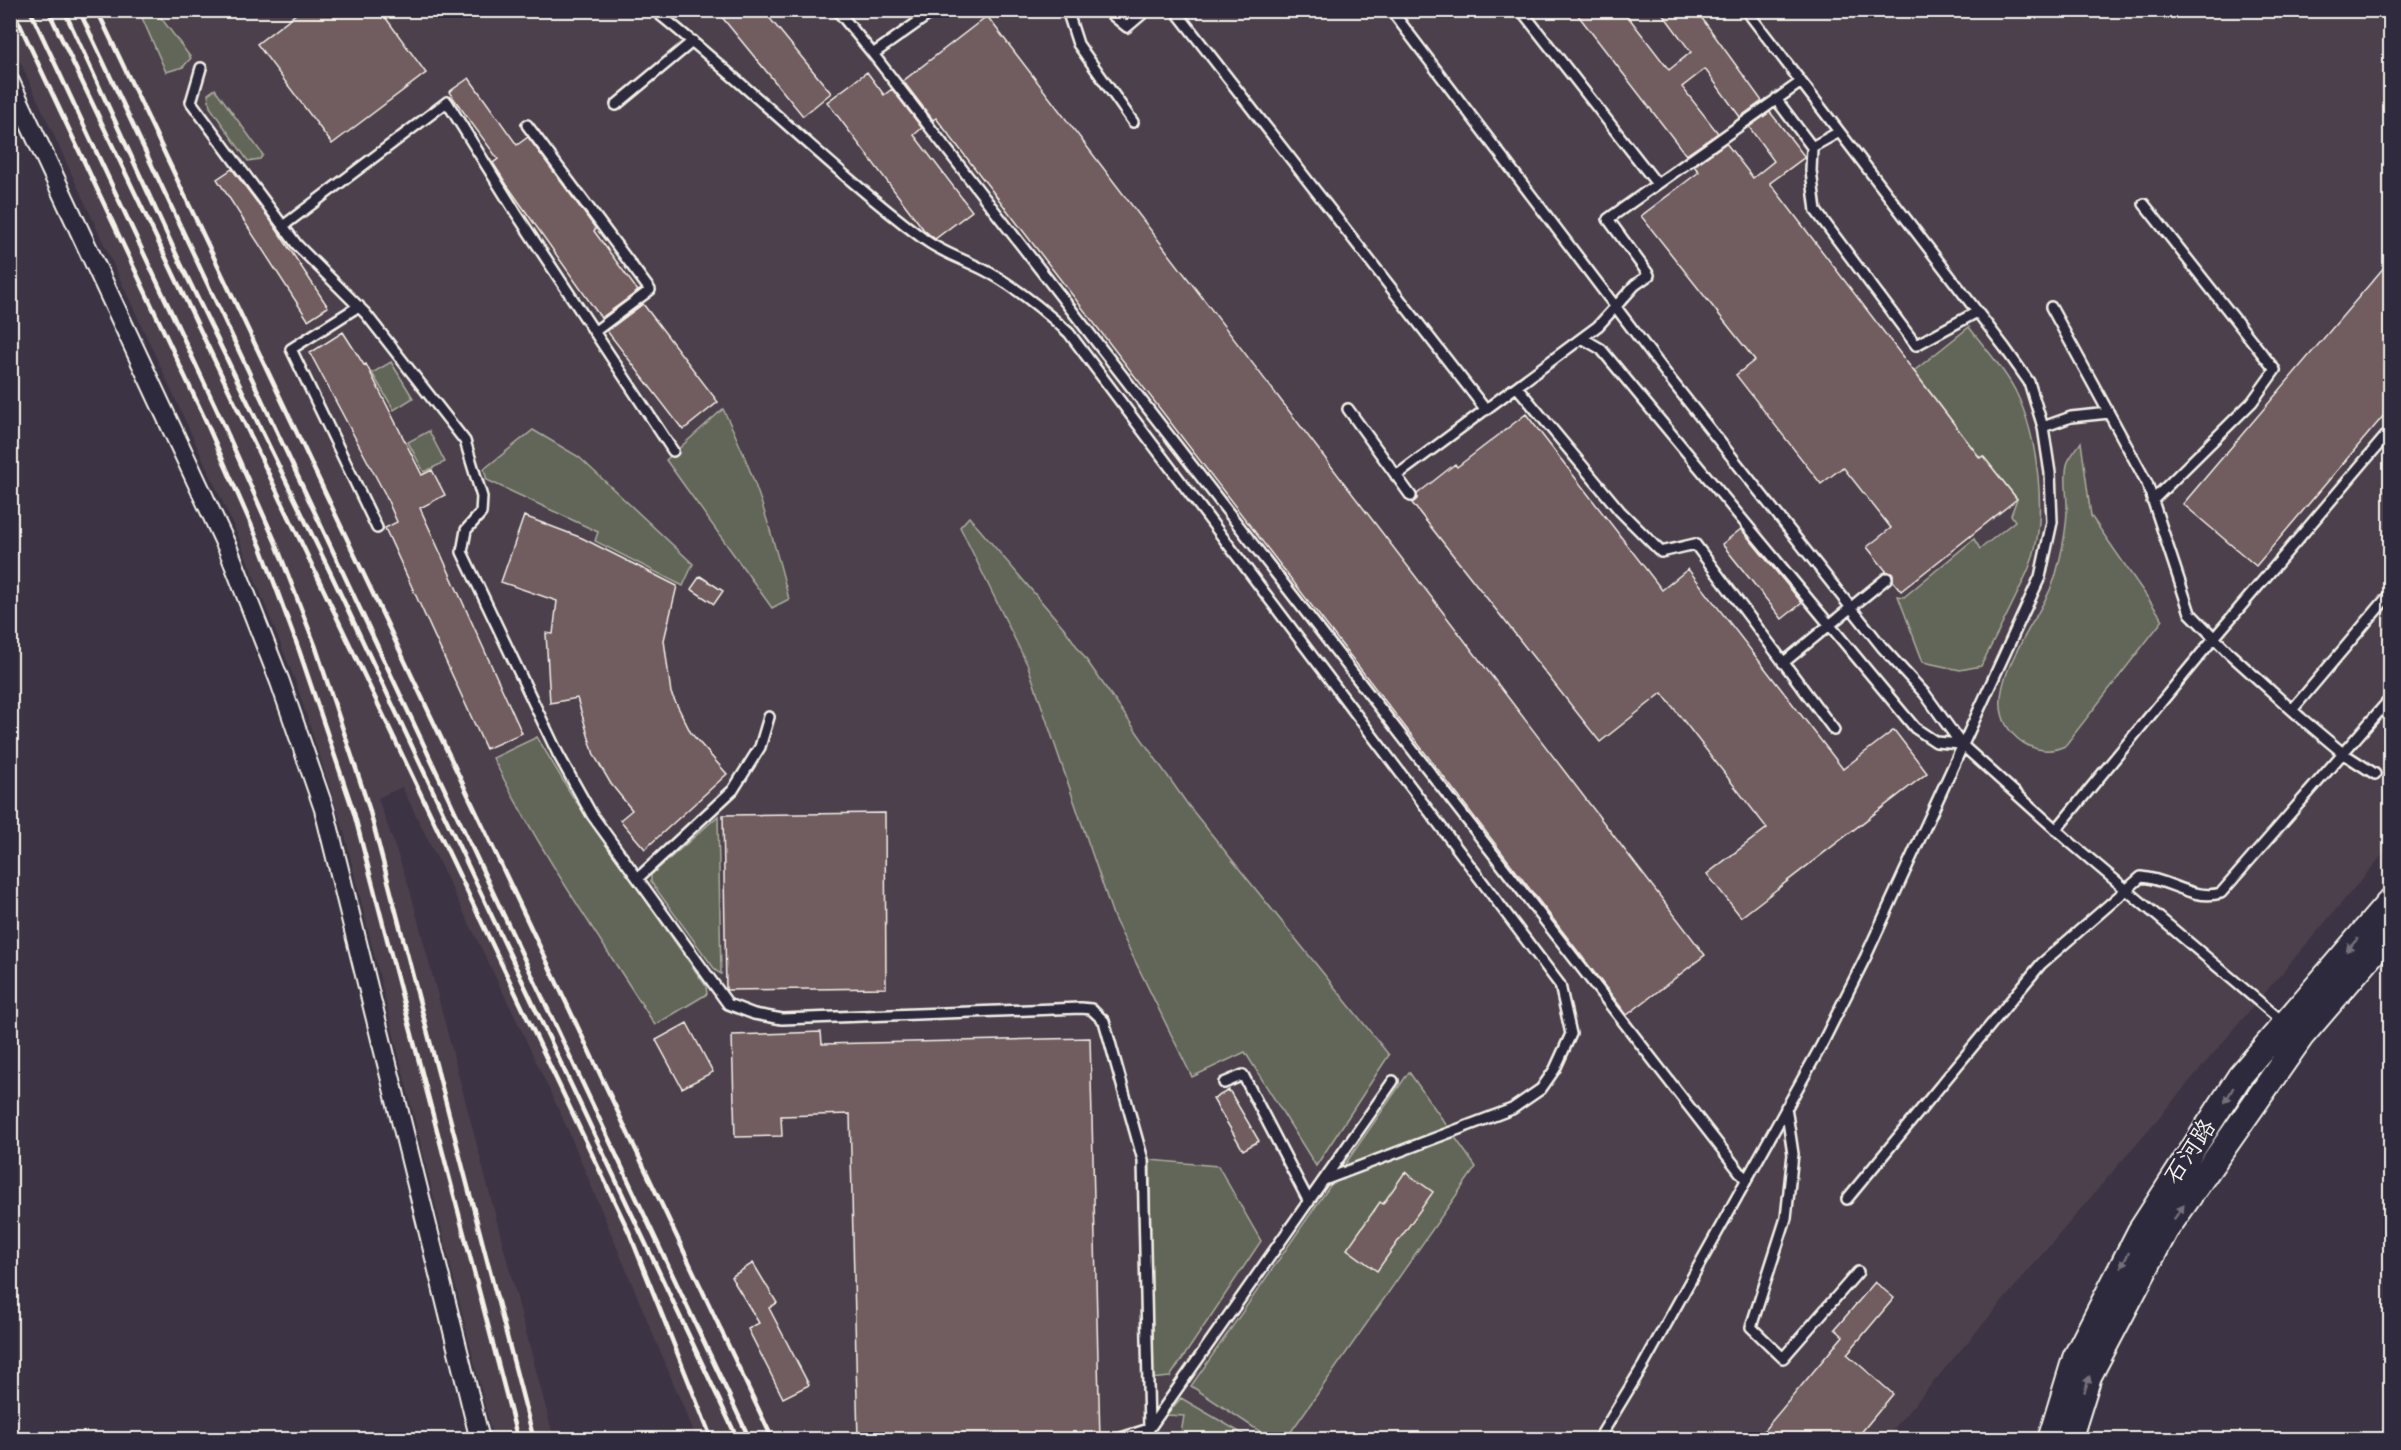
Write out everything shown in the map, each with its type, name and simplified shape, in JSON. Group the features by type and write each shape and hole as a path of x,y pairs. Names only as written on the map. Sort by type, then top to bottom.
{"main road":[{"name":"石河路","path":"2069,1440 2089,1376 2166,1230 2293,1031 2391,901"},
{"name":"石河路","path":"2050,1440 2075,1358 2140,1231 2240,1076 2293,1031 2391,933"}],"street":[{"path":"10,82 228,549 280,682 324,809 480,1440"}],"lane":[{"path":"654,10 927,242 989,272 1033,300 1069,333 1560,985 1570,1034 1556,1070 1541,1089 1512,1109 1324,1180"},
{"path":"837,10 1746,1180"},
{"path":"873,54 935,10"},
{"path":"1067,10 1078,44 1132,122"},
{"path":"1106,10 1127,27 1147,10"},
{"path":"1175,10 1486,410"},
{"path":"1391,10 1671,380 1850,606 1925,694 1962,744 2056,830 2293,1031"},
{"path":"1521,10 1658,184"},
{"path":"1598,1440 1644,1364 1821,1046 1866,956 2040,577 2052,522 2050,473 2043,427 2029,382 1746,10"},
{"path":"616,105 693,41"},
{"path":"201,68 191,102 297,245 359,306 465,441 482,497 481,513 466,530 462,552 558,754 592,814 728,1004 754,1014 782,1019 1081,1008 1091,1009 1104,1021 1143,1160 1149,1429"},
{"path":"1396,476 1598,326 1649,275 1608,219 1801,82"},
{"path":"1776,99 1812,147 1811,171 1816,211 1916,345 1977,312"},
{"path":"284,226 447,102 673,451"},
{"path":"528,125 650,290 594,332"},
{"path":"1812,147 1839,132"},
{"path":"2144,204 2275,370 2252,402 2152,501"},
{"path":"359,306 291,349 377,528"},
{"path":"2051,307 2147,483 2190,613 2292,710 2344,754 2375,774"},
{"path":"1582,338 1601,349 1915,728 1936,742 1962,744"},
{"path":"1516,387 1620,511 1661,552 1695,544 1834,730"},
{"path":"1348,409 1411,496"},
{"path":"2043,427 2071,417 2109,413"},
{"path":"2056,830 2214,638 2391,431"},
{"path":"1783,663 1887,578"},
{"path":"2292,710 2391,594"},
{"path":"1847,1199 2041,964 2141,877 2155,878 2207,897 2221,893 2391,699"},
{"path":"638,878 733,790 760,747 769,717"},
{"path":"1224,1083 1243,1075 1309,1202"},
{"path":"1115,1440 1149,1429 1394,1081"},
{"path":"1786,1107 1792,1154 1786,1218 1751,1327 1783,1358 1858,1272"}],"shaded area":[{"path":"10,11 2390,11 2390,846 1885,1439 697,1440 568,1130 402,787 378,798 410,890 554,1439 493,1439 344,832 296,683 235,529 11,42"}],"green space":[{"path":"139,11 156,11 191,58 183,67 166,72"},
{"path":"215,89 263,155 260,159 248,161 210,107 208,94"},
{"path":"1969,327 2005,373 2023,409 2035,454 2039,502 2035,548 2018,593 1981,666 1960,670 1923,662 1898,596 1904,597 1974,539 1980,549 2015,521 2011,515 2017,499 1983,456 1980,458 1914,371"},
{"path":"391,362 413,398 394,410 372,373"},
{"path":"723,409 744,455 761,502 789,599 772,608 666,460"},
{"path":"533,430 579,457 693,564 683,586 595,541 598,532 487,480 484,469"},
{"path":"429,431 445,462 424,472 408,442"},
{"path":"2081,442 2091,516 2163,620 2065,746 2054,750 2043,750 2022,742 2006,725 2001,705 2004,683 2012,660 2049,593 2056,574 2066,524 2067,465"},
{"path":"969,517 1064,628 1188,805 1389,1055 1316,1166 1245,1052 1192,1077 1114,918 1028,666 960,527"},
{"path":"537,737 573,797 706,986 707,994 655,1025 550,860 493,758"},
{"path":"718,816 721,974 716,971 651,882 651,875"},
{"path":"1409,1072 1476,1167 1286,1439 1271,1439 1191,1386"},
{"path":"1150,1160 1218,1166 1261,1241 1170,1377 1151,1379"},
{"path":"1181,1398 1250,1438 1180,1439 1184,1416 1166,1415"}],"building":[{"path":"301,10 380,10 426,73 332,144 257,44"},
{"path":"716,10 763,10 831,93 803,116"},
{"path":"1574,10 1623,10 1669,70 1691,52 1660,10 1696,10 1762,101 1740,117 1705,69 1682,87 1718,133 1686,155"},
{"path":"987,16 1705,955 1627,1015 936,118 933,120 903,81"},
{"path":"867,72 884,95 892,89 922,128 914,135 972,211 935,239 924,230 827,102"},
{"path":"469,78 517,145 528,137 596,229 594,231 638,291 601,318 507,185 493,163 498,159 449,92"},
{"path":"1770,112 1805,157 1770,183 1980,458 1983,456 2017,499 1901,591 1893,581 1893,574 1886,571 1867,547 1891,528 1843,467 1821,484 1736,375 1755,360 1641,216 1699,172 1694,166 1726,143 1753,178 1774,161 1749,127"},
{"path":"232,169 271,221 328,307 308,320 217,179"},
{"path":"2391,259 2391,407 2256,566 2183,504"},
{"path":"643,304 718,402 683,430 607,331"},
{"path":"343,332 364,365 366,364 422,475 432,470 445,495 420,508 522,733 486,749 385,528 397,522 385,494 310,353"},
{"path":"1526,414 1662,590 1688,569 1843,769 1894,730 1927,773 1741,917 1707,874 1767,828 1662,693 1600,742 1412,503 1417,499 1417,494 1455,464 1457,467"},
{"path":"524,516 582,538 677,586 664,640 671,693 691,733 727,774 645,849 620,820 632,810 611,784 594,755 577,698 550,703 546,633 553,634 557,601 501,582"},
{"path":"1741,529 1802,603 1782,619 1722,544"},
{"path":"700,576 723,591 714,604 691,589"},
{"path":"885,813 886,988 726,990 723,815"},
{"path":"687,1023 713,1072 682,1088 656,1040"},
{"path":"821,1032 822,1044 1090,1038 1100,1440 858,1440 850,1114 781,1116 782,1136 735,1137 732,1035"},
{"path":"1229,1090 1259,1141 1243,1150 1213,1099"},
{"path":"1405,1172 1433,1192 1377,1271 1347,1249 1380,1202 1383,1204"},
{"path":"753,1263 777,1303 769,1308 809,1385 783,1398 748,1329 759,1323 731,1277"},
{"path":"1875,1282 1894,1298 1847,1354 1893,1394 1855,1440 1756,1440 1843,1336 1835,1329"}],"railway":[{"path":"13,10 204,417 261,547 299,650 354,813 518,1440"},
{"path":"30,10 217,410 275,541 315,645 369,808 534,1440"},
{"path":"48,10 629,1232 712,1440"},
{"path":"64,10 178,258 332,576 738,1440"},
{"path":"79,10 750,1440"},
{"path":"97,10 773,1440"}]}
